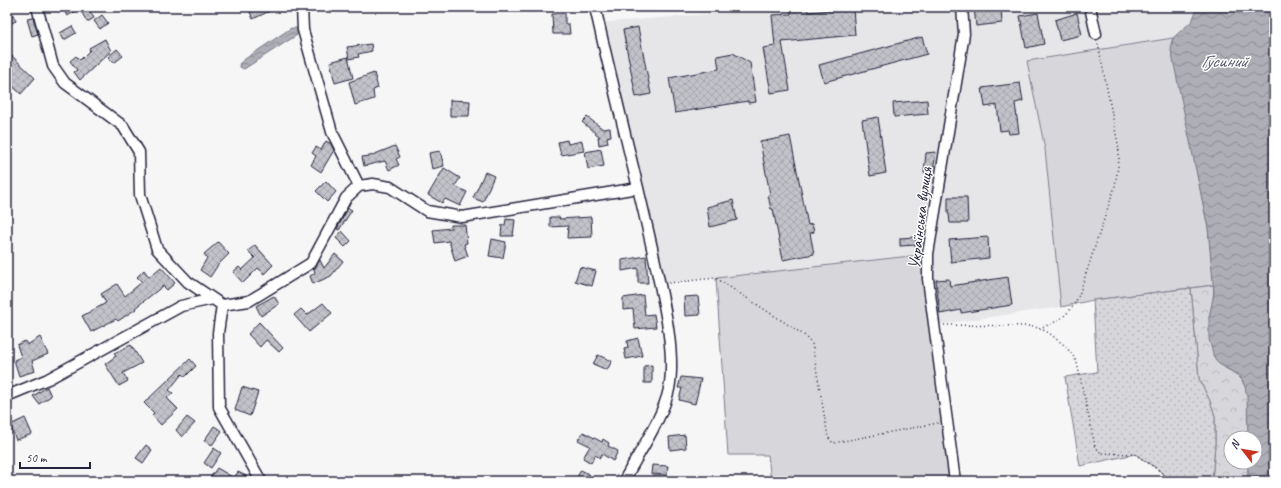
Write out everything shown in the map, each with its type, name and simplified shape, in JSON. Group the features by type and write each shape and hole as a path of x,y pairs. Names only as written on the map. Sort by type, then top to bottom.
{"street":[{"path":"37,7 53,66 65,82 123,126 138,152 140,195 157,249 188,282 222,305 249,301 311,263 346,198 359,186 373,184 390,187 427,211 462,217 638,188"},
{"path":"302,7 303,30 332,132 359,186"},
{"path":"595,7 660,284 671,354 669,390 655,422 624,481"},
{"name":"Українська вулиця","path":"955,481 928,279 928,254 964,34 962,7"},
{"path":"1090,7 1096,34"},
{"path":"7,396 48,379 181,306 213,299"},
{"path":"222,305 218,333 220,407 260,481"}],"path":[{"path":"1039,328 1058,322 1073,307 1115,186 1118,172 1119,160 1117,134 1096,34"},
{"path":"660,284 716,278 804,335 812,344 828,437 833,442 946,422"},
{"path":"934,325 1028,326 1039,328 1049,333 1072,354 1076,363 1095,446 1101,453 1135,454 1160,471 1170,481"}],"shaded area":[{"path":"797,7 1198,7 1192,21 1173,38 1027,61 1045,149 1061,307 934,325 928,254 660,284 598,23"}],"green space":[{"path":"1173,38 1171,44 1208,228 1214,285 1093,300 1061,307 1045,149 1027,61"},
{"path":"928,254 955,481 771,481 768,455 728,455 716,278"},
{"path":"1214,285 1213,301 1209,318 1225,368 1241,379 1247,392 1249,407 1248,430 1223,430 1223,470 1248,470 1248,481 1212,481 1215,444 1215,416 1210,401 1199,379 1191,288"},
{"path":"1191,288 1199,379 1210,401 1215,416 1215,444 1212,481 1170,481 1160,471 1135,454 1080,466 1065,377 1097,372 1093,300"}],"water":[{"name":"Гусиний","path":"1198,7 1274,7 1274,481 1248,481 1248,470 1263,470 1263,430 1248,430 1247,396 1242,379 1219,364 1214,357 1209,339 1209,318 1214,293 1208,228 1171,50 1173,38 1192,21"},
{"path":"291,28 297,28 297,35 244,69 240,67 239,64 245,59"}],"building":[{"path":"7,7 9,7 16,21 7,25"},
{"path":"62,7 87,7 94,18 87,22 80,9 67,16"},
{"path":"260,7 278,7 253,19 250,12"},
{"path":"791,7 807,7 808,12 853,8 855,35 782,42 790,90 771,93 763,48 775,46 772,15 791,14"},
{"path":"974,7 1001,7 1002,23 976,26"},
{"path":"565,13 565,24 569,24 570,34 553,34 552,14"},
{"path":"1038,13 1044,44 1026,48 1020,16"},
{"path":"1077,13 1082,35 1060,40 1055,20"},
{"path":"102,15 108,23 100,29 94,21"},
{"path":"33,18 38,34 32,36 27,19"},
{"path":"72,26 76,33 64,40 60,33"},
{"path":"638,27 651,94 636,97 623,30"},
{"path":"922,37 927,54 824,82 819,65"},
{"path":"105,39 111,51 80,80 74,72 77,70 70,61 76,56 80,60 90,50 89,48"},
{"path":"371,44 372,51 358,54 359,57 349,59 347,47"},
{"path":"117,49 123,56 114,63 108,57"},
{"path":"733,53 750,63 756,102 748,103 748,101 675,113 669,78 719,69 717,56"},
{"path":"11,55 35,78 21,94 7,81 7,60"},
{"path":"348,57 353,78 335,83 330,62"},
{"path":"374,73 378,88 373,90 374,99 355,105 349,82"},
{"path":"1020,83 1023,101 1015,103 1019,133 1009,134 1008,130 1000,131 997,105 985,107 982,88"},
{"path":"450,100 470,101 469,116 450,116"},
{"path":"927,100 928,114 894,117 893,103"},
{"path":"587,117 603,129 610,128 611,136 607,137 608,143 599,145 598,137 600,137 582,122"},
{"path":"878,117 886,173 870,176 862,120"},
{"path":"790,136 808,225 812,224 814,232 810,233 814,254 783,260 773,209 771,209 768,195 770,194 760,142"},
{"path":"567,140 568,144 582,141 584,151 561,155 558,142"},
{"path":"326,141 331,144 334,150 321,172 311,165 316,156 312,153 316,147 321,150"},
{"path":"395,146 400,157 396,159 399,165 389,170 385,161 364,166 362,157 370,156"},
{"path":"601,149 604,166 588,169 585,152"},
{"path":"440,151 444,166 432,169 429,153"},
{"path":"936,152 933,172 924,173 926,153"},
{"path":"444,168 460,178 455,186 467,192 460,206 445,199 442,203 428,195"},
{"path":"485,172 494,176 483,202 473,198"},
{"path":"326,181 336,192 327,202 316,191"},
{"path":"948,197 967,197 968,223 950,223 948,214"},
{"path":"733,200 737,220 710,227 707,207"},
{"path":"348,208 352,210 339,230 337,229"},
{"path":"550,217 560,217 559,219 591,217 592,237 567,238 568,226 550,227"},
{"path":"506,219 515,220 513,236 501,236 502,225 505,225"},
{"path":"451,225 465,225 467,243 464,244 468,256 455,261 449,241 435,243 433,230 451,228"},
{"path":"342,231 351,241 345,247 336,238"},
{"path":"916,237 916,245 900,246 900,238"},
{"path":"988,237 989,258 951,262 949,240"},
{"path":"492,239 506,242 503,258 489,256"},
{"path":"218,242 229,254 218,265 210,277 200,270 207,258 204,254"},
{"path":"255,245 273,265 264,274 258,268 243,283 233,272 239,267 242,270 255,258 248,251"},
{"path":"335,254 343,261 331,276 313,284 310,276 315,273 314,269 320,260 324,268"},
{"path":"646,256 648,283 638,283 638,268 622,271 622,260"},
{"path":"161,267 175,283 167,290 163,286 135,308 136,309 118,321 116,319 91,332 82,316 106,303 101,294 117,284 125,296 142,282 137,277 144,270 149,277"},
{"path":"580,267 596,271 592,286 575,281"},
{"path":"1008,277 1012,305 961,313 961,310 940,314 936,280 949,279 950,286"},
{"path":"643,295 645,315 654,314 656,327 635,329 633,309 623,310 623,298"},
{"path":"274,296 279,304 261,316 256,306"},
{"path":"698,296 700,315 685,316 684,297"},
{"path":"323,303 332,313 309,332 294,315 301,309 307,315"},
{"path":"259,322 283,348 279,352 266,340 260,347 248,334"},
{"path":"40,337 48,354 32,361 35,371 19,376 14,360 21,357 17,345 25,341 27,345"},
{"path":"638,338 642,356 626,359 624,349 628,348 627,341"},
{"path":"131,345 142,363 123,373 128,381 119,386 105,364 116,356 114,353"},
{"path":"598,355 612,361 607,370 593,364"},
{"path":"190,359 196,366 185,377 182,374 169,390 173,393 167,398 178,409 161,425 152,415 154,413 144,403"},
{"path":"652,365 652,383 644,383 644,366"},
{"path":"681,377 701,379 695,404 679,400 682,388 678,388"},
{"path":"47,387 51,396 39,404 33,396"},
{"path":"242,387 258,392 250,416 235,410"},
{"path":"187,417 195,423 182,437 176,430"},
{"path":"25,418 32,434 16,440 10,425"},
{"path":"214,426 222,431 212,445 204,441"},
{"path":"583,432 602,442 603,439 609,443 608,446 618,451 613,461 602,454 600,458 595,455 591,463 583,458 590,446 578,440"},
{"path":"685,435 686,448 670,450 669,437"},
{"path":"146,445 152,450 143,463 136,458"},
{"path":"214,448 221,453 211,468 204,463"},
{"path":"652,465 668,466 667,475 651,474"},
{"path":"217,468 234,478 238,472 246,476 243,481 208,481"},
{"path":"581,470 590,475 587,481 577,477"}]}
